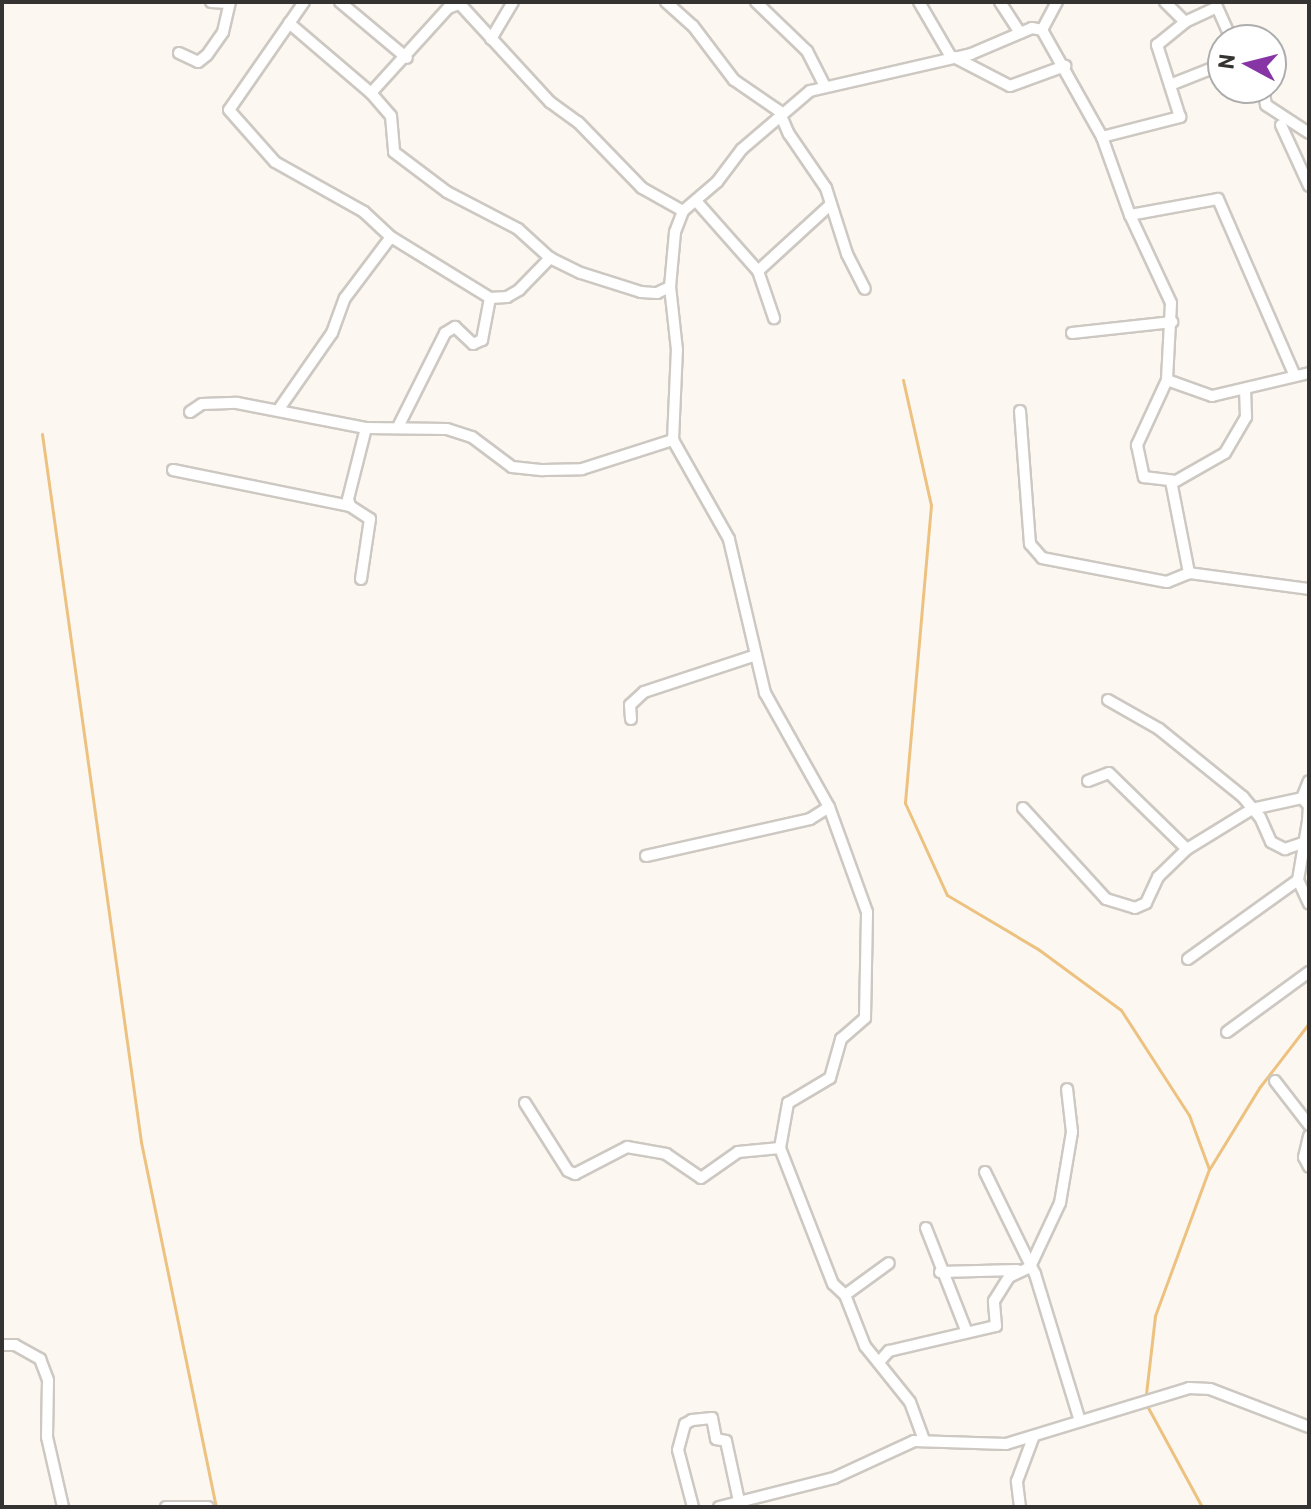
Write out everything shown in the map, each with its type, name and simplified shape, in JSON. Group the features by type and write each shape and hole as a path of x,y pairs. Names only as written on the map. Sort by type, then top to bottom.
{"street":[{"path":"179,53 198,62 207,55 223,32 229,3 211,2"},
{"path":"304,2 229,110 275,162 364,212 391,237 405,241 454,280 490,298 507,297 519,290 550,258"},
{"path":"340,2 407,58"},
{"path":"491,39 513,2"},
{"path":"666,2 693,26 734,80 781,116 831,204 865,289"},
{"path":"756,2 807,51 825,86"},
{"path":"919,2 952,57 1010,86 1065,66"},
{"path":"1000,2 1020,33"},
{"path":"1042,30 1057,2"},
{"path":"1165,2 1185,22"},
{"path":"371,93 407,58 448,8 458,3 642,188 683,211"},
{"path":"1102,137 1180,117 1157,45 1185,22 1217,7 1225,24"},
{"path":"289,23 371,93 391,116 394,152 418,166 447,192 518,229 550,258 641,292 670,287"},
{"path":"924,1440 910,1402 865,1346 845,1295 833,1284 780,1148 788,1103 830,1078 841,1039 868,1010 867,912 829,807 765,693 753,656 729,539 673,440 677,350 670,287 675,232 683,211 697,202 742,149 801,97 825,86 952,57 1007,42 1020,33 1042,30"},
{"path":"1042,30 1065,66 1102,137 1130,215 1171,303 1167,380 1137,456 1144,477 1171,481 1225,453 1246,417 1245,391"},
{"path":"1170,85 1207,70"},
{"path":"1266,104 1309,133"},
{"path":"1281,125 1309,186"},
{"path":"1130,215 1218,199 1294,374"},
{"path":"697,202 758,271 774,318"},
{"path":"758,271 831,204"},
{"path":"279,409 332,333 345,298 391,237"},
{"path":"399,425 445,333 455,327 473,344 482,340 490,298"},
{"path":"1072,333 1172,322"},
{"path":"1167,380 1212,396 1245,391 1294,374 1309,373"},
{"path":"190,412 215,401 279,409 366,428 399,425 447,429 472,437 512,467 543,470 582,469 673,440"},
{"path":"1020,411 1030,544 1042,558 1167,582 1189,573 1309,589"},
{"path":"350,506 350,481 366,428"},
{"path":"173,470 350,506 370,519 361,579"},
{"path":"1171,481 1189,573"},
{"path":"631,719 630,705 644,692 753,656"},
{"path":"1108,700 1159,729 1252,809 1271,842 1285,849 1302,843"},
{"path":"1088,781 1109,773 1187,849"},
{"path":"1302,798 1309,781"},
{"path":"1023,808 1106,899 1123,906 1142,907 1158,877 1187,849 1252,809 1302,798"},
{"path":"1302,798 1309,806 1298,880 1309,904"},
{"path":"646,856 810,819 829,807"},
{"path":"1188,959 1298,880"},
{"path":"1227,1032 1309,972"},
{"path":"1275,1081 1309,1125"},
{"path":"879,1362 889,1351 966,1330 996,1326 994,1301 1004,1282 1026,1268 1046,1242 1068,1170 1072,1132 1067,1089"},
{"path":"525,1103 568,1171 575,1174 627,1147 666,1154 701,1178 738,1152 780,1148"},
{"path":"1309,1136 1304,1157 1309,1167"},
{"path":"985,1172 1021,1238 1026,1268 1080,1421"},
{"path":"926,1228 940,1272 966,1330"},
{"path":"845,1295 889,1263"},
{"path":"940,1272 1026,1268"},
{"path":"2,1345 15,1345 40,1359 48,1380 47,1437 63,1507"},
{"path":"719,1507 834,1478 924,1440 983,1445 1033,1438 1199,1386 1309,1427"},
{"path":"693,1507 678,1450 685,1424 692,1420 712,1418 716,1439 726,1441 739,1501"},
{"path":"1020,1507 1017,1481 1033,1438"},
{"path":"173,1506 208,1507"}],"waterway":[{"path":"903,380 931,505 905,803 947,895 1038,949 1121,1010 1189,1115 1209,1169 1155,1316 1145,1402 1202,1507"},
{"path":"42,434 141,1142 216,1507"},
{"path":"1210,1168 1259,1088 1309,1023"}]}
